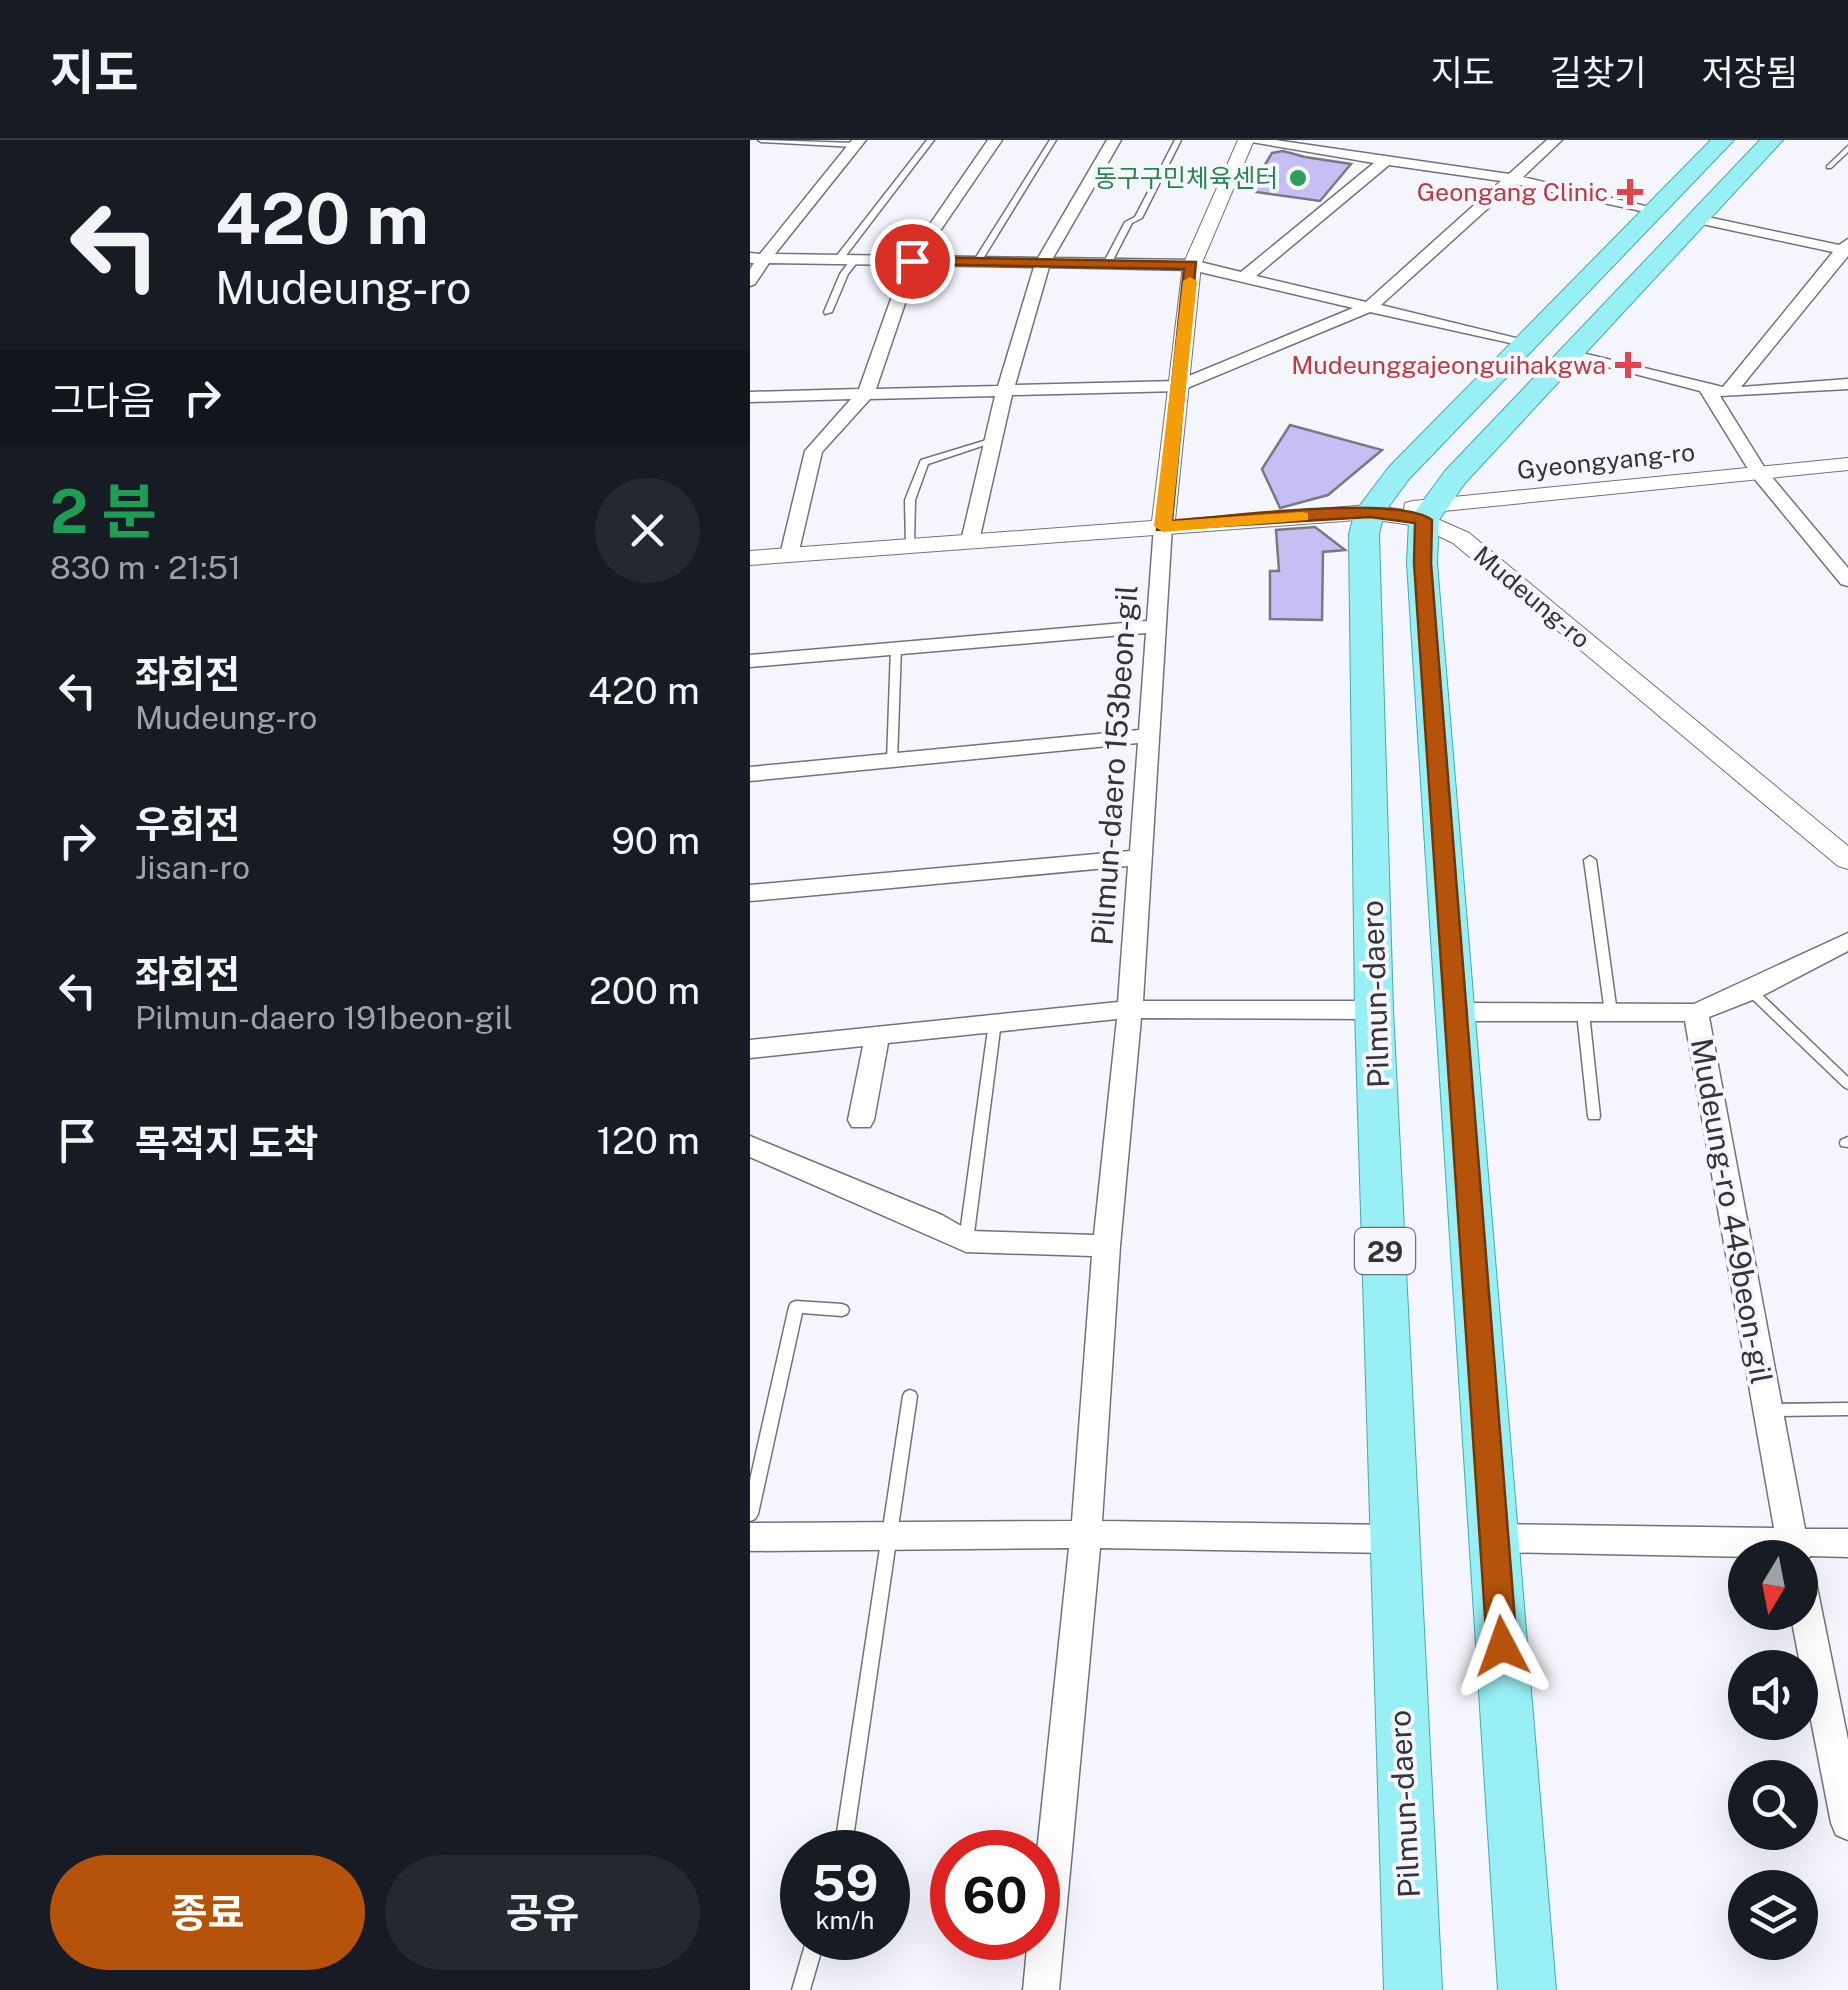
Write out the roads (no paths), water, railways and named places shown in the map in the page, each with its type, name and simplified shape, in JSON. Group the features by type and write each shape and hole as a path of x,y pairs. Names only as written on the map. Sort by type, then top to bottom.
{"main road":[{"name":"Pilmun-daero","path":"1413,1990 1392,1539 1374,1010 1364,556 1370,512 1399,472 1722,140"},
{"path":"1527,1990 1422,563 1427,513 1772,140"}],"street":[{"path":"789,555 814,451 866,393 912,261 996,140"},
{"path":"970,541 1005,389 1043,263 1114,140"},
{"path":"1163,526 1192,265 1247,140 1514,179 1654,210"},
{"path":"750,397 1180,386 1370,307 1556,140"},
{"path":"750,281 756,259 857,143"},
{"path":"1245,277 1386,160"},
{"path":"1698,219 1846,248"},
{"path":"1718,392 1846,248"},
{"path":"756,259 1192,265 1522,344"},
{"path":"1570,356 1718,392 1848,384"},
{"path":"1718,392 1759,473 1848,580"},
{"name":"Gyeongyang-ro","path":"1427,513 1848,464"},
{"name":"Mudeung-ro","path":"750,558 1370,512 1427,513 1848,860"},
{"name":"Pilmun-daero 153beon-gil","path":"1041,1990 1086,1534 1106,1246 1130,1009 1163,526"},
{"path":"750,661 1156,626"},
{"path":"750,774 1147,736"},
{"path":"750,893 1138,858"},
{"name":"Mudeung-ro 449beon-gil","path":"1455,1012 1696,1013 1751,991 1848,942"},
{"path":"750,1049 1130,1009 1374,1010"},
{"name":"Mudeung-ro 449beon-gil","path":"1696,1013 1792,1540"},
{"path":"860,1120 877,1035"},
{"path":"750,1146 932,1222 966,1241 1106,1246"},
{"path":"750,1538 1086,1534 1392,1539"},
{"path":"1494,1538 1728,1547"},
{"path":"1818,1547 1848,1543"},
{"path":"1810,1630 1848,1823"}],"lane":[{"path":"761,140 857,143"},
{"path":"828,312 847,260 931,140"},
{"path":"977,262 1052,140"},
{"path":"1106,264 1130,222 1138,218 1178,140"},
{"path":"1829,167 1848,148"},
{"path":"910,546 910,500 924,462 992,441"},
{"path":"892,760 896,648"},
{"path":"1590,860 1611,1013"},
{"path":"1751,991 1848,1084"},
{"path":"1582,1013 1594,1116"},
{"path":"966,1241 995,1022"},
{"path":"750,1514 796,1307 842,1310"},
{"path":"845,1830 910,1396"},
{"name":"Mudeung-ro 449beon-gil","path":"1768,1410 1848,1409"},
{"path":"801,1990 810,1960"}],"place":[{"name":"동구구민체육센터","path":"1298,178"},
{"name":"Geongang Clinic","path":"1630,192"},
{"name":"Mudeunggajeonguihakgwa","path":"1628,365"}]}
